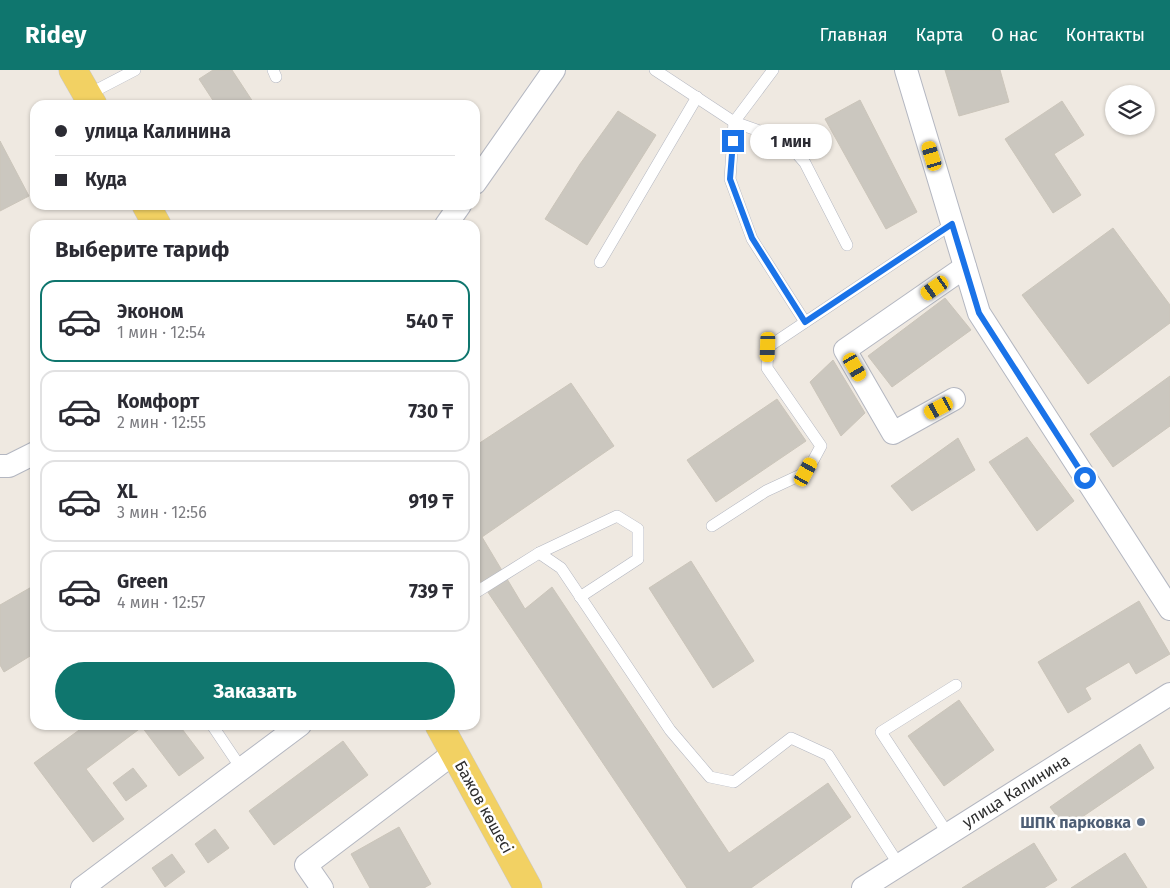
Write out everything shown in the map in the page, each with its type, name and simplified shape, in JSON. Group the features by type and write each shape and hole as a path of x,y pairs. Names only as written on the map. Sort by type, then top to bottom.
{"main road":[{"path":"73,70 90,100"},
{"name":"Бажов көшесі","path":"442,730 528,888"}],"street":[{"path":"480,177 554,70"},
{"path":"906,70 979,313 1170,609"},
{"path":"954,399 893,433 845,350 965,267"},
{"path":"0,466 9,466 30,455"},
{"name":"улица Калинина","path":"863,888 1170,694"},
{"path":"82,888 293,730"},
{"path":"322,888 306,864 454,753"}],"lane":[{"path":"90,100 136,70"},
{"path":"655,70 734,122 785,140 805,163 847,245"},
{"path":"773,70 734,122 730,179 752,238 805,322"},
{"path":"600,262 697,97"},
{"path":"712,526 766,491 806,472 821,446 767,368 768,347 952,224"},
{"path":"480,590 540,553 617,516 638,529 638,559 580,597"},
{"path":"540,553 561,568 670,730 710,777 734,782 791,738 828,755 899,865"},
{"path":"948,834 881,732 956,685"},
{"path":"215,730 241,768"}],"building":[{"path":"213,70 232,70 252,100 213,100 199,79"},
{"path":"945,70 1000,70 1009,102 959,116"},
{"path":"860,100 917,212 886,229 825,119"},
{"path":"1062,101 1084,135 1054,154 1081,195 1053,213 1005,139"},
{"path":"618,111 656,135 587,245 545,219 580,164"},
{"path":"0,141 29,196 0,211"},
{"path":"1113,228 1170,305 1170,323 1088,384 1022,295"},
{"path":"945,298 971,330 892,387 868,356"},
{"path":"833,360 865,413 841,436 810,382"},
{"path":"1170,376 1170,426 1113,467 1090,434"},
{"path":"571,383 614,446 482,537 525,609 552,587 729,853 828,783 851,817 751,888 687,888 480,580 480,443"},
{"path":"777,399 806,441 716,502 687,460"},
{"path":"1027,437 1074,501 1037,531 989,462"},
{"path":"958,438 975,470 912,511 891,486"},
{"path":"691,561 754,661 713,688 649,588"},
{"path":"30,588 30,656 4,672 0,665 0,605"},
{"path":"1139,601 1170,654 1136,674 1129,662 1085,688 1091,699 1068,713 1038,662"},
{"path":"959,700 994,750 944,786 908,736"},
{"path":"79,730 138,730 86,769 124,819 93,842 34,763"},
{"path":"144,730 183,730 204,758 179,776"},
{"path":"343,741 368,775 274,845 249,811"},
{"path":"1140,744 1154,768 1066,828 1050,807"},
{"path":"133,768 147,786 126,801 113,783"},
{"path":"399,827 431,884 424,888 370,888 351,854"},
{"path":"215,829 229,848 208,863 195,844"},
{"path":"1034,843 1057,880 1044,888 962,888"},
{"path":"1125,853 1147,888 1071,888"},
{"path":"172,854 185,872 165,887 152,868"}],"place":[{"name":"ШПК парковка","path":"1141,822"}],"route":[{"path":"733,141 730,179 752,238 805,322 952,224 979,313 1085,478"}]}
